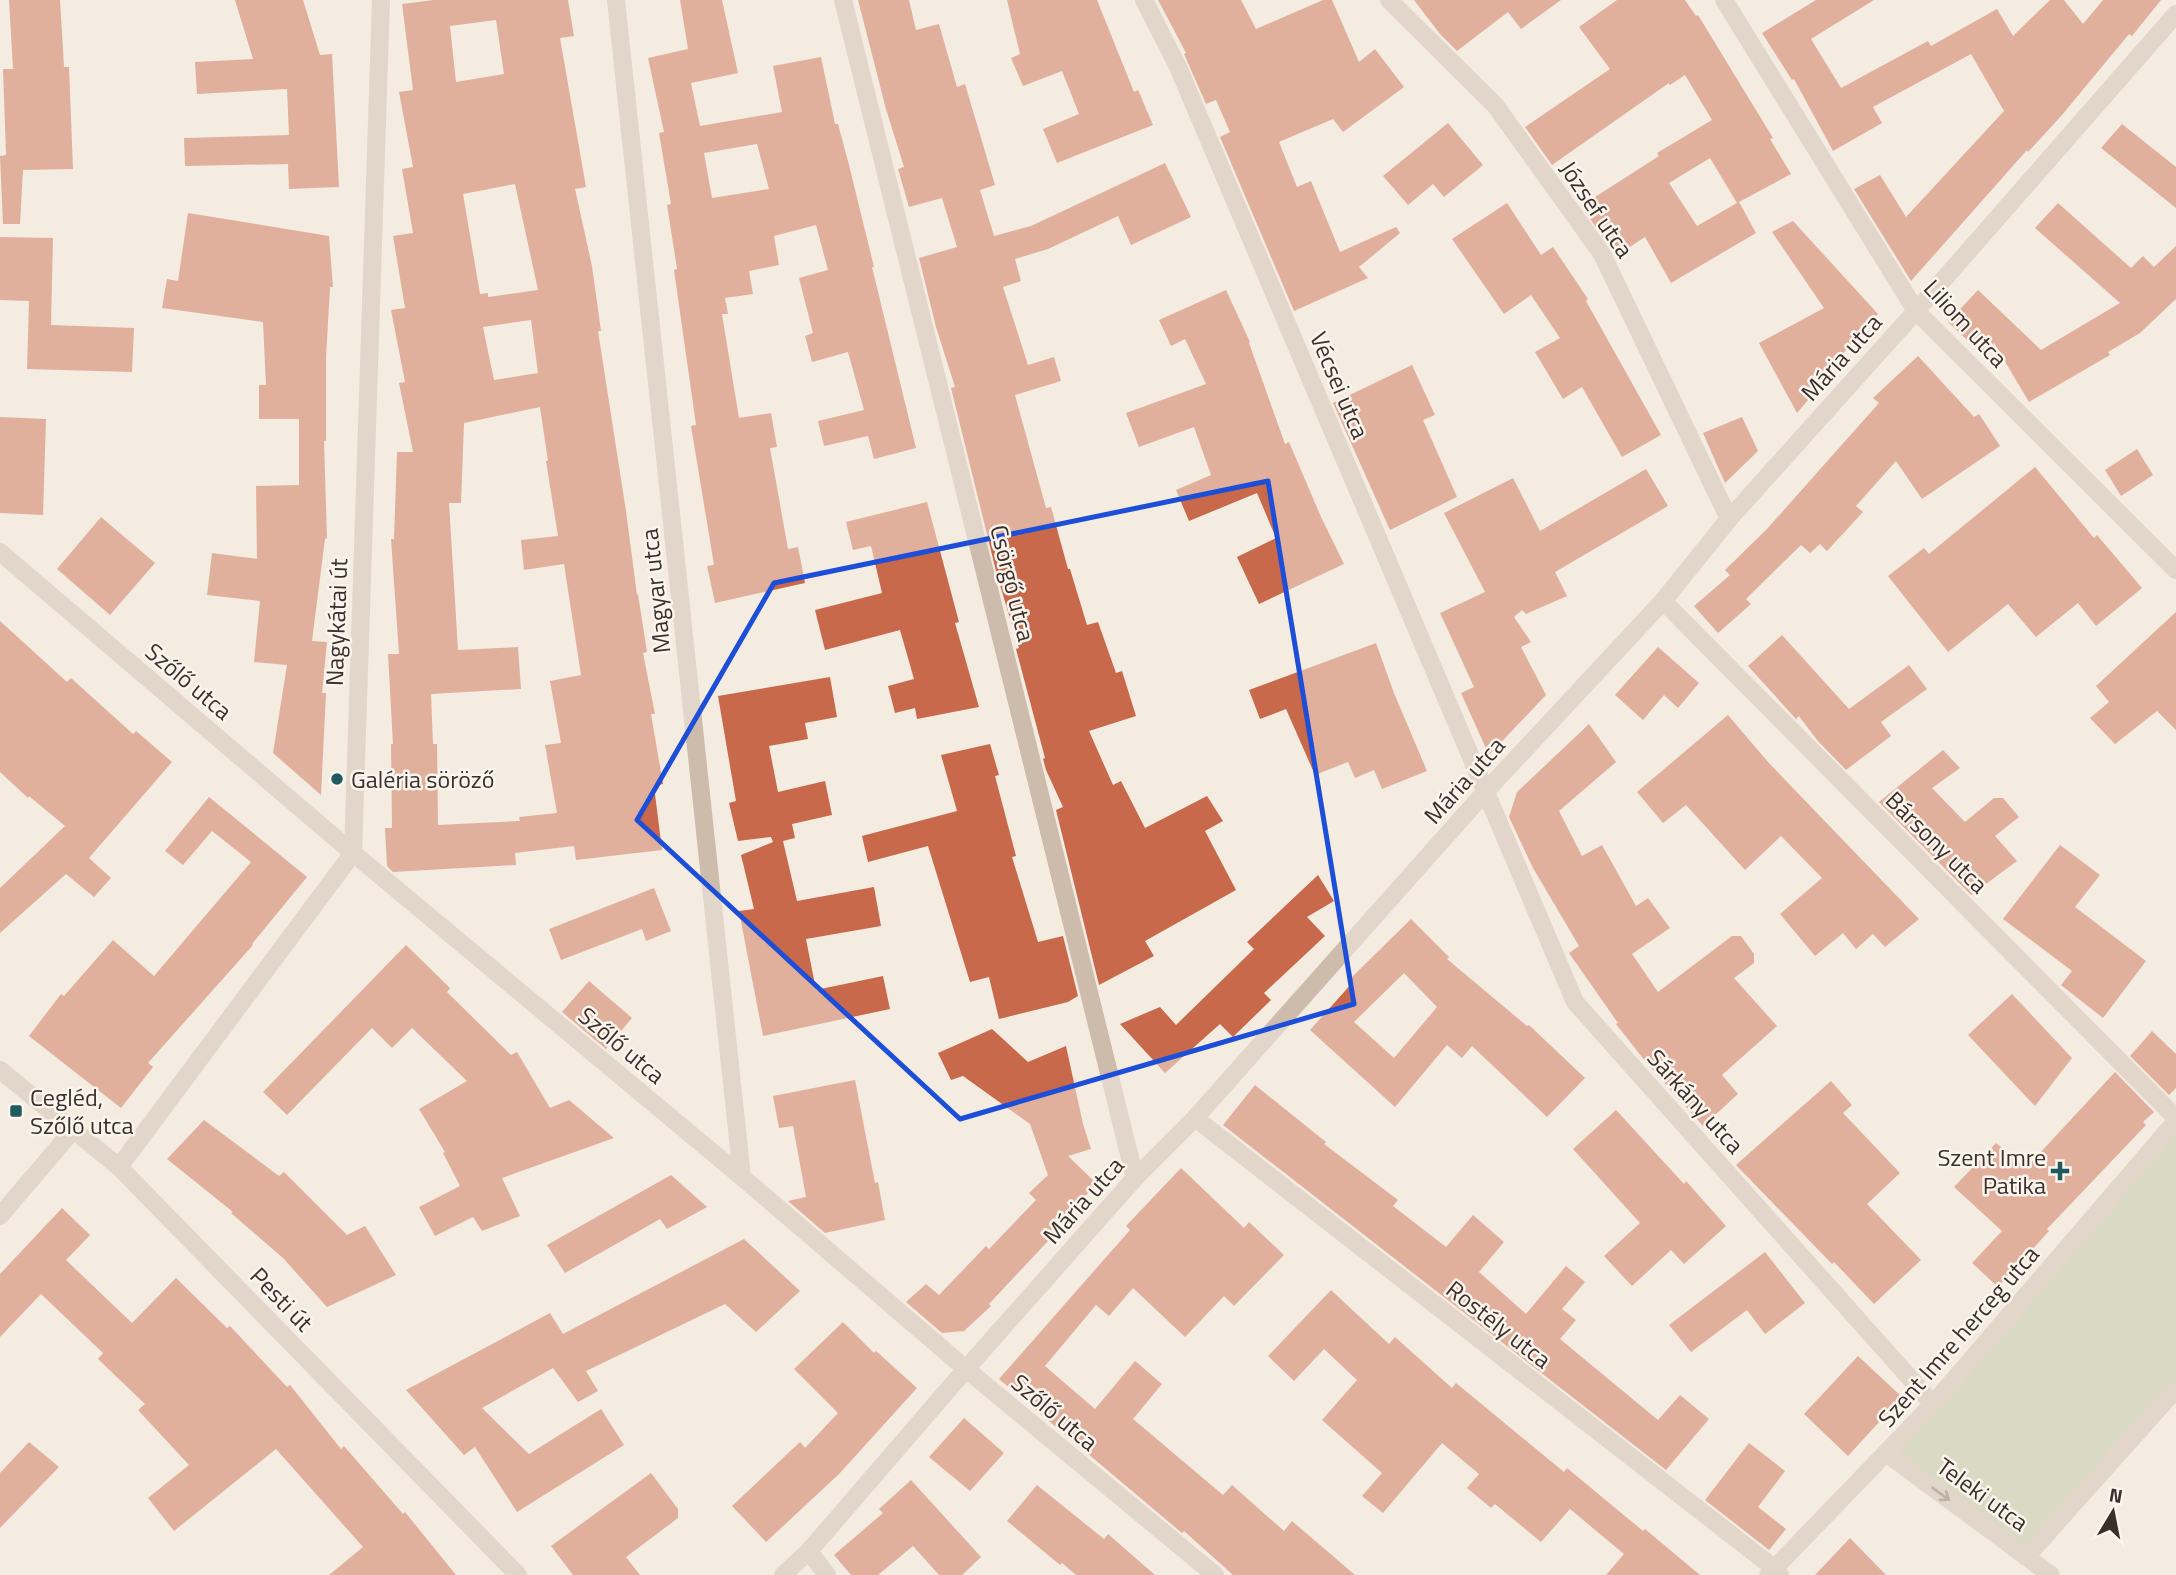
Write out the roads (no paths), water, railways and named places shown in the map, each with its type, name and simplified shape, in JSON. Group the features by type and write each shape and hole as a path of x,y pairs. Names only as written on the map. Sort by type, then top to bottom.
{"street":[{"name":"Nagykátai út","path":"353,853 381,0"},
{"name":"Magyar utca","path":"617,0 742,1177"},
{"name":"Csörgő utca","path":"843,0 1135,1178"},
{"name":"Vécsei utca","path":"1144,0 1178,67 1486,791"},
{"name":"József utca","path":"1389,0 1495,105 1602,254 1729,519"},
{"name":"Liliom utca","path":"1724,0 1916,311 2174,564"},
{"name":"Mária utca","path":"783,1575 809,1551 1135,1178 1195,1118 1486,791 1663,601 1729,519 1916,311 2176,14"},
{"name":"Szőlő utca","path":"0,552 353,853 1215,1575"},
{"name":"Bársony utca","path":"1663,601 2176,1119"},
{"name":"Sárkány utca","path":"1486,791 1575,1002 1933,1404"},
{"path":"119,1167 353,853"},
{"name":"Pesti út","path":"0,1070 119,1167 518,1575"},
{"name":"Rostély utca","path":"1195,1118 1774,1573"},
{"name":"Szent Imre herceg utca","path":"1774,1573 1933,1404 2176,1119"},
{"path":"0,1216 74,1129"},
{"path":"2026,1557 2176,1389"},
{"name":"Teleki utca","path":"1886,1453 2051,1575"},
{"path":"809,1551 827,1575"}],"place":[{"name":"Galéria söröző","path":"337,779"},
{"name":"Cegléd, Szőlő utca","path":"16,1111"},
{"name":"Szent Imre Patika","path":"2060,1171"}]}
